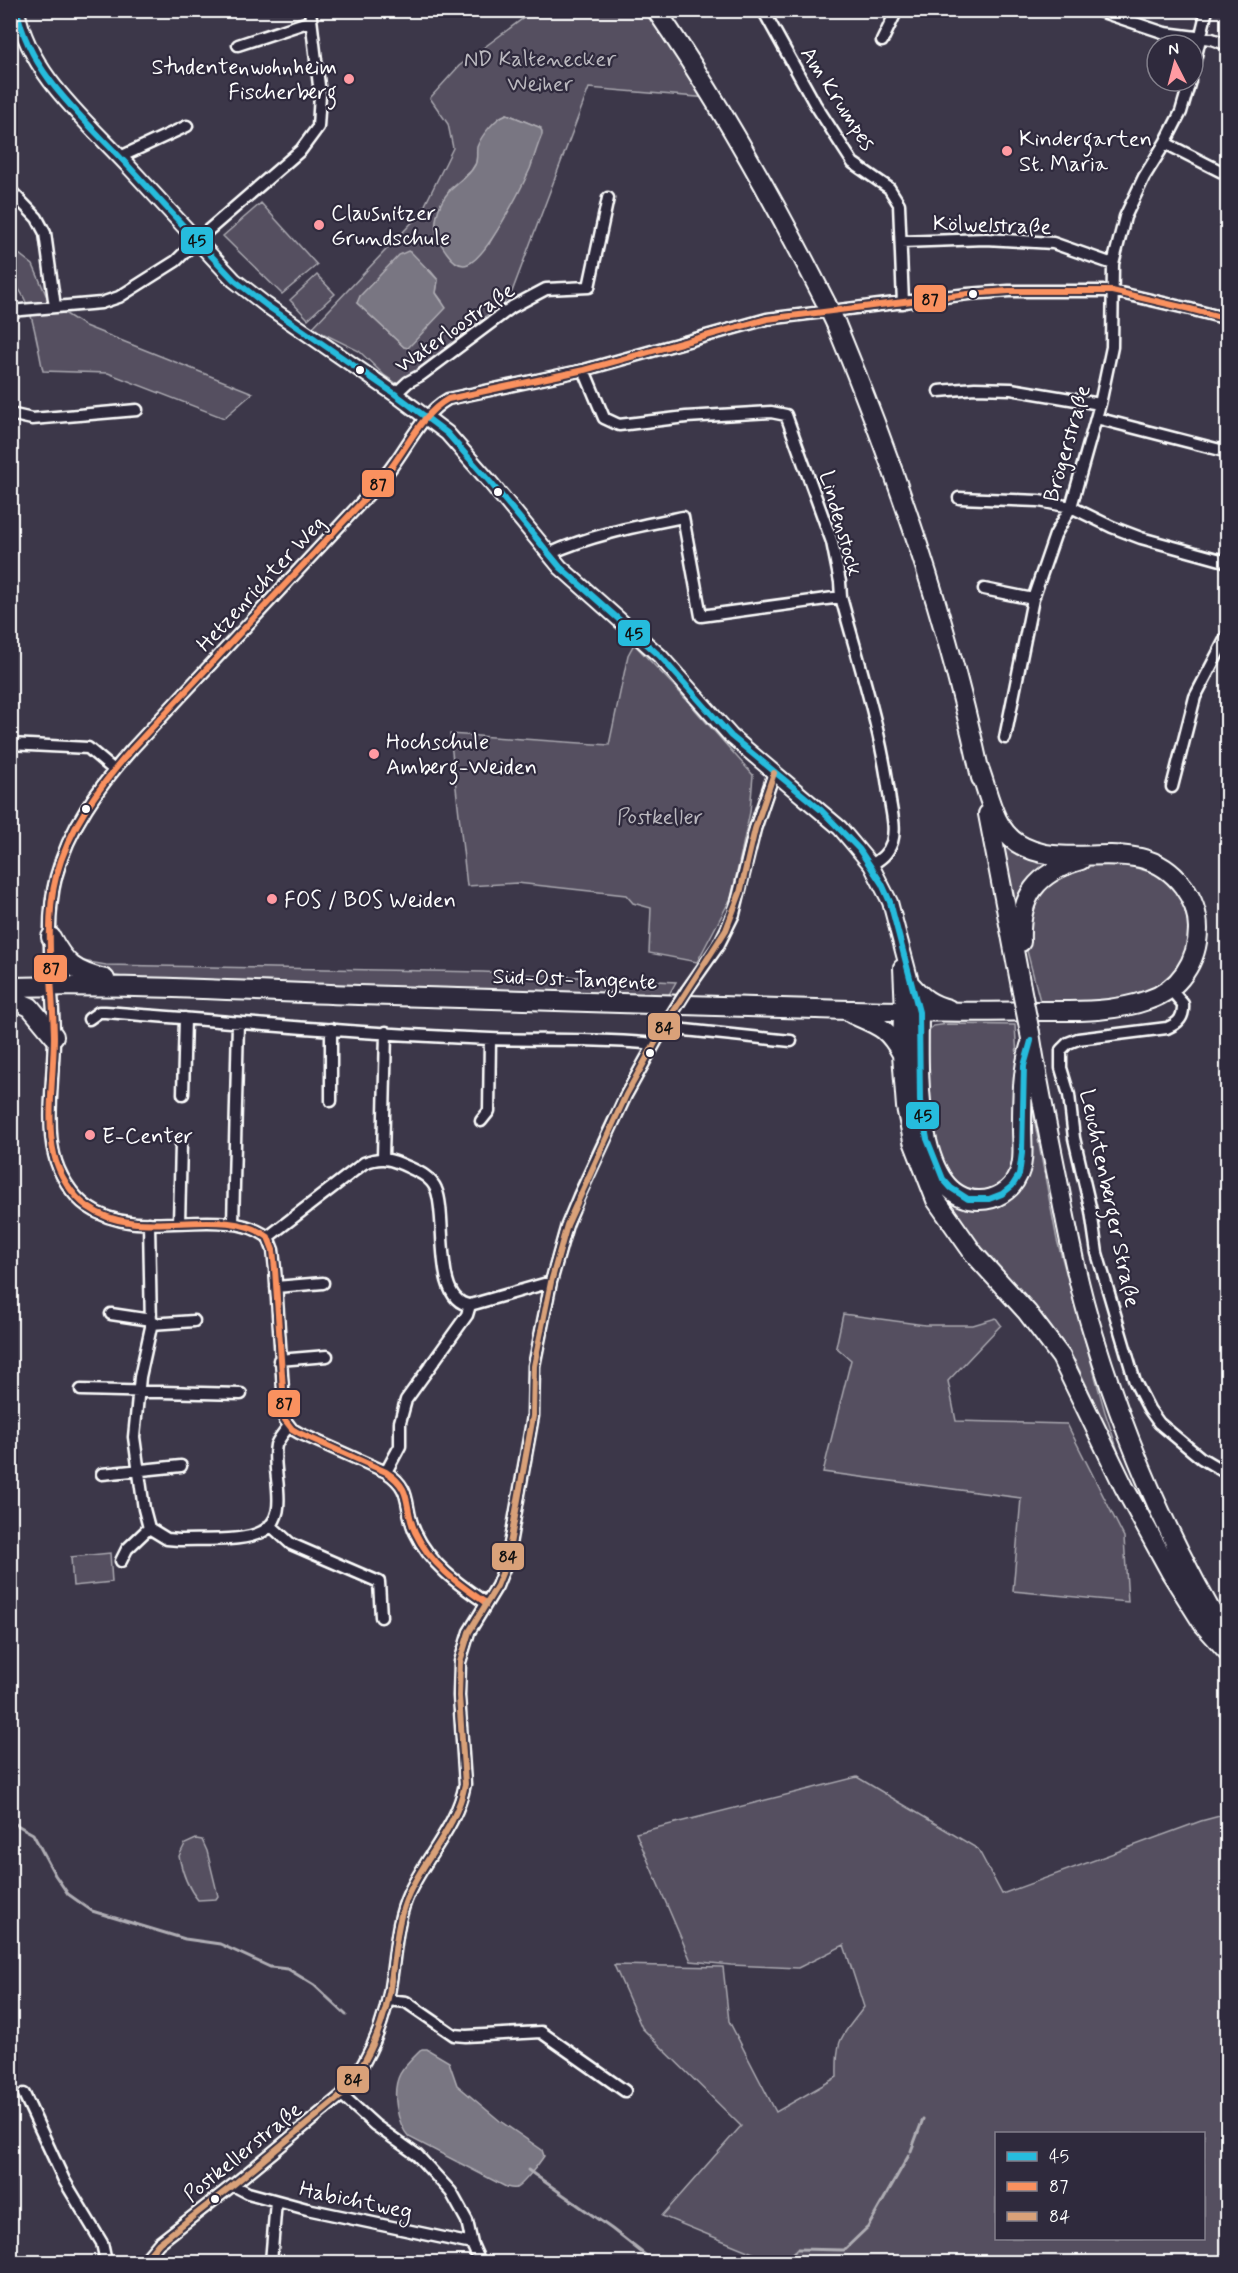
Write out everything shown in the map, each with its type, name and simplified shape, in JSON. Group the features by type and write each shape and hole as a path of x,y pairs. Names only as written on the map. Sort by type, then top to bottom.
{"main road":[{"path":"656,10 695,67 747,155 785,222 826,303 873,414 911,518 944,626 979,768 1070,1245 1094,1336 1126,1429 1152,1494 1227,1640"},
{"path":"979,768 1002,829 1015,842 1048,854 1138,856 1167,869 1188,894 1197,917 1198,930 1194,953 1185,972 1170,989"},
{"path":"1020,980 1022,915 1031,891 1049,872 1100,855"},
{"path":"51,937 60,954 73,968 85,974 130,985"},
{"name":"Süd-Ost-Tangente","path":"10,987 130,985 648,1005 911,1012 1080,1011 1123,1007 1149,1000 1170,989"},
{"path":"10,998 30,1007 54,1036"},
{"path":"842,1010 884,1029 893,1038 902,1054"},
{"path":"911,1012 920,1101 927,1138 943,1179 951,1188 968,1199 989,1199 1002,1194 1012,1186 1019,1175 1022,1153 1024,1066 1030,1037"},
{"path":"911,1012 902,1054 906,1107 913,1140 936,1200 974,1254 1046,1334 1061,1357 1124,1487 1172,1573 1203,1624 1227,1652"}],"street":[{"path":"17,10 16,31 66,100 234,280 266,305 427,417 462,449 574,581 660,656 731,736 840,828 871,865 890,902 912,983 911,1012"},
{"name":"Am Krumpes","path":"763,10 815,104 853,163 889,188 898,204 902,242 903,303"},
{"path":"882,41 897,10"},
{"path":"1096,10 1165,33"},
{"path":"1201,33 1207,10"},
{"path":"10,311 101,303 119,297 176,261 301,150 318,127 320,94 311,16 238,45"},
{"path":"1205,39 1227,45"},
{"name":"Brögerstraße","path":"1005,738 1033,599 1055,535 1071,507 1100,404 1112,347 1113,264 1125,217 1144,177 1166,143 1187,93"},
{"path":"120,157 187,126"},
{"path":"1166,143 1227,176"},
{"path":"10,190 42,225 55,307"},
{"name":"Waterloostraße","path":"395,394 408,382 421,375 512,307 546,289 589,287 608,198"},
{"name":"Kölwelstraße","path":"902,242 986,239 1053,243 1113,264"},
{"name":"Hetzenrichter Weg","path":"268,1237 260,1230 244,1224 149,1223 114,1220 89,1208 78,1199 61,1173 51,1138 54,1036 51,902 64,855 82,814 114,770 372,491 438,405 448,399 584,370 767,319 1009,291 1112,291 1227,319"},
{"name":"Lindenstock","path":"584,370 604,418 619,425 686,417 771,412 786,415 832,542 841,597 870,701 888,783 893,835 887,853 871,865"},
{"path":"939,392 975,388 1011,389 1100,404"},
{"path":"10,414 32,419 136,410"},
{"path":"1096,418 1227,452"},
{"path":"959,498 1039,501 1071,507 1141,538 1227,562"},
{"path":"549,554 639,526 683,517 701,616 841,597"},
{"path":"984,589 1033,599"},
{"path":"1172,787 1195,697 1227,634"},
{"path":"10,744 88,748 114,770"},
{"name":"Postkellerstraße","path":"142,2262 159,2242 234,2185 342,2095 354,2080 370,2052 388,2000 398,1925 409,1893 458,1811 465,1784 458,1676 469,1632 497,1586 507,1561 533,1416 534,1366 551,1282 567,1225 626,1095 665,1025 718,946 734,914 755,829 774,773"},
{"path":"899,932 911,1012"},
{"path":"912,983 933,1003 966,1012"},
{"name":"Leuchtenberger Straße","path":"1170,989 1183,1004 1183,1015 1177,1022 1167,1028 1078,1039 1068,1043 1061,1050 1061,1068 1069,1095 1074,1138 1091,1211 1097,1253 1135,1382 1149,1409 1160,1423 1201,1458 1227,1474"},
{"path":"89,1019 99,1012 105,1012 331,1029 654,1044"},
{"path":"183,1094 184,1018"},
{"path":"233,1224 238,1023"},
{"path":"665,1025 685,1030 791,1041"},
{"path":"331,1029 331,1101"},
{"path":"383,1158 386,1032"},
{"path":"482,1121 489,1111 490,1038"},
{"path":"179,1223 181,1144"},
{"path":"486,1603 453,1580 432,1558 415,1533 402,1485 386,1472 298,1433 285,1420 282,1409 273,1250 268,1237 364,1163 383,1158 391,1159 424,1174 437,1190 447,1282 456,1299 462,1304 471,1305 551,1282"},
{"path":"149,1223 151,1322 138,1392 134,1437 144,1509 149,1528 167,1539 178,1540 260,1533 270,1525 277,1512 279,1501 276,1448 282,1434 289,1426"},
{"path":"276,1287 323,1283"},
{"path":"386,1472 400,1446 400,1422 406,1400 467,1315 471,1305"},
{"path":"111,1314 151,1322 194,1321"},
{"path":"279,1360 327,1356"},
{"path":"81,1390 241,1394"},
{"path":"102,1474 181,1466"},
{"path":"270,1525 291,1544 379,1582 381,1617"},
{"path":"121,1561 127,1549 149,1528"},
{"path":"388,2000 406,2002 454,2035 466,2037 541,2032 625,2091"},
{"path":"24,2094 64,2180 102,2243 106,2262"},
{"path":"342,2095 375,2125 417,2155 437,2175 467,2221 472,2244 480,2262"},
{"name":"Habichtweg","path":"234,2185 248,2193 276,2201 472,2244"},
{"path":"271,2262 276,2201"}],"green space":[{"name":"ND Kaltenecker Weiher","path":"533,11 646,11 710,98 589,88 510,297 399,385 384,375 359,351 312,328 421,213 453,148 448,124 430,98 459,66","holes":["507,114 541,128 529,170 489,244 437,215 450,189 471,171 476,163 478,146 491,127 500,117","429,269 438,280 436,293 442,301 404,347 357,303"]},
{"path":"261,203 317,265 282,294 223,236"},
{"path":"10,247 33,265 50,304 85,326 253,393 224,418 108,373 43,371 29,309 18,288 11,281"},
{"path":"317,275 335,294 308,319 290,300"},
{"name":"Postkeller","path":"634,644 753,775 750,812 732,896 697,962 649,953 651,908 633,903 626,895 517,883 467,886 450,734 609,745 628,655"},
{"path":"994,825 1065,861 1015,923"},
{"path":"1126,865 1157,874 1177,892 1190,930 1188,950 1180,969 1153,993 1105,1005 1040,1001 1026,947 1027,910 1051,878 1084,866"},
{"path":"83,961 106,965 483,972 676,982 667,998 128,978 78,969"},
{"path":"948,1024 1015,1025 1018,1074 1015,1169 996,1193 958,1190 928,1130 927,1032 933,1026"},
{"path":"913,1070 952,1200 1013,1192 1026,1076 1057,1240 1105,1412 1120,1457 1075,1361 982,1258 943,1202"},
{"path":"843,1314 925,1325 973,1325 996,1318 1001,1325 948,1381 956,1421 1067,1424 1124,1537 1128,1602 1013,1591 1021,1498 823,1472 851,1360 836,1347"},
{"path":"110,1553 112,1582 73,1586 71,1557"},
{"path":"857,1777 978,1849 1002,1894 1201,1821 1227,1814 1227,2262 775,2262 662,2216 741,2126 642,2028 614,1965 723,1967 729,2021 776,2112 837,2077 839,2045 845,2032 864,2007 844,1945 798,1968 691,1961 636,1833"},
{"path":"196,1839 202,1840 207,1851 218,1896 216,1899 198,1900 183,1874 179,1856 185,1844"}],"shaded area":[{"path":"507,114 539,127 542,135 526,179 494,236 476,259 465,265 459,264 453,261 439,240 436,226 440,205 449,191 471,172 477,158 477,147 485,133 493,123"},
{"path":"408,251 438,280 436,293 446,308 408,348 404,347 357,303 360,296 399,255"},
{"path":"422,2049 427,2049 449,2062 457,2085 500,2121 542,2150 544,2156 519,2186 506,2187 409,2137 401,2124 397,2107 397,2081 404,2067"}],"waterway":[{"path":"10,1785 13,1786 10,1792"},
{"path":"10,1821 33,1834 68,1894 92,1911 185,1939 220,1944 270,1967 288,1969 314,1985 346,2015"},
{"path":"911,2151 923,2119"},
{"path":"797,2249 844,2250 868,2227 909,2155"},
{"path":"528,2170 612,2229 654,2262"},
{"path":"784,2262 795,2251"}],"transit line":[{"name":"45","path":"17,10 34,56 62,96 234,280 447,433 560,567 660,656 731,736 821,810 859,849 882,884 890,902 919,1012 920,1101 927,1139 943,1179 951,1188 968,1199 989,1199 1002,1194 1012,1186 1019,1175 1022,1153 1024,1066 1031,1041"},
{"name":"87","path":"486,1603 455,1581 428,1554 411,1523 404,1492 395,1479 386,1472 299,1433 292,1429 285,1420 275,1269 273,1250 268,1237 249,1227 227,1223 155,1224 109,1217 82,1202 62,1176 54,1154 51,1127 54,1036 50,914 52,895 62,859 86,808 132,749 372,491 424,420 448,399 584,370 767,319 968,294 1009,291 1112,291 1228,319"},
{"name":"84","path":"143,2262 159,2243 342,2095 361,2068 376,2038 390,1990 398,1933 405,1903 416,1879 449,1827 465,1784 459,1696 460,1662 469,1632 497,1586 507,1561 533,1416 534,1366 551,1282 567,1225 626,1095 665,1025 726,930 740,893 755,829 774,773"}],"place":[{"name":"Studentenwohnheim Fischerberg","path":"349,79"},
{"name":"Kindergarten St. Maria","path":"1007,151"},
{"name":"Clausnitzer Grundschule","path":"319,225"},
{"name":"Hochschule Amberg-Weiden","path":"374,754"},
{"name":"FOS / BOS Weiden","path":"272,899"},
{"name":"E-Center","path":"90,1135"}]}
